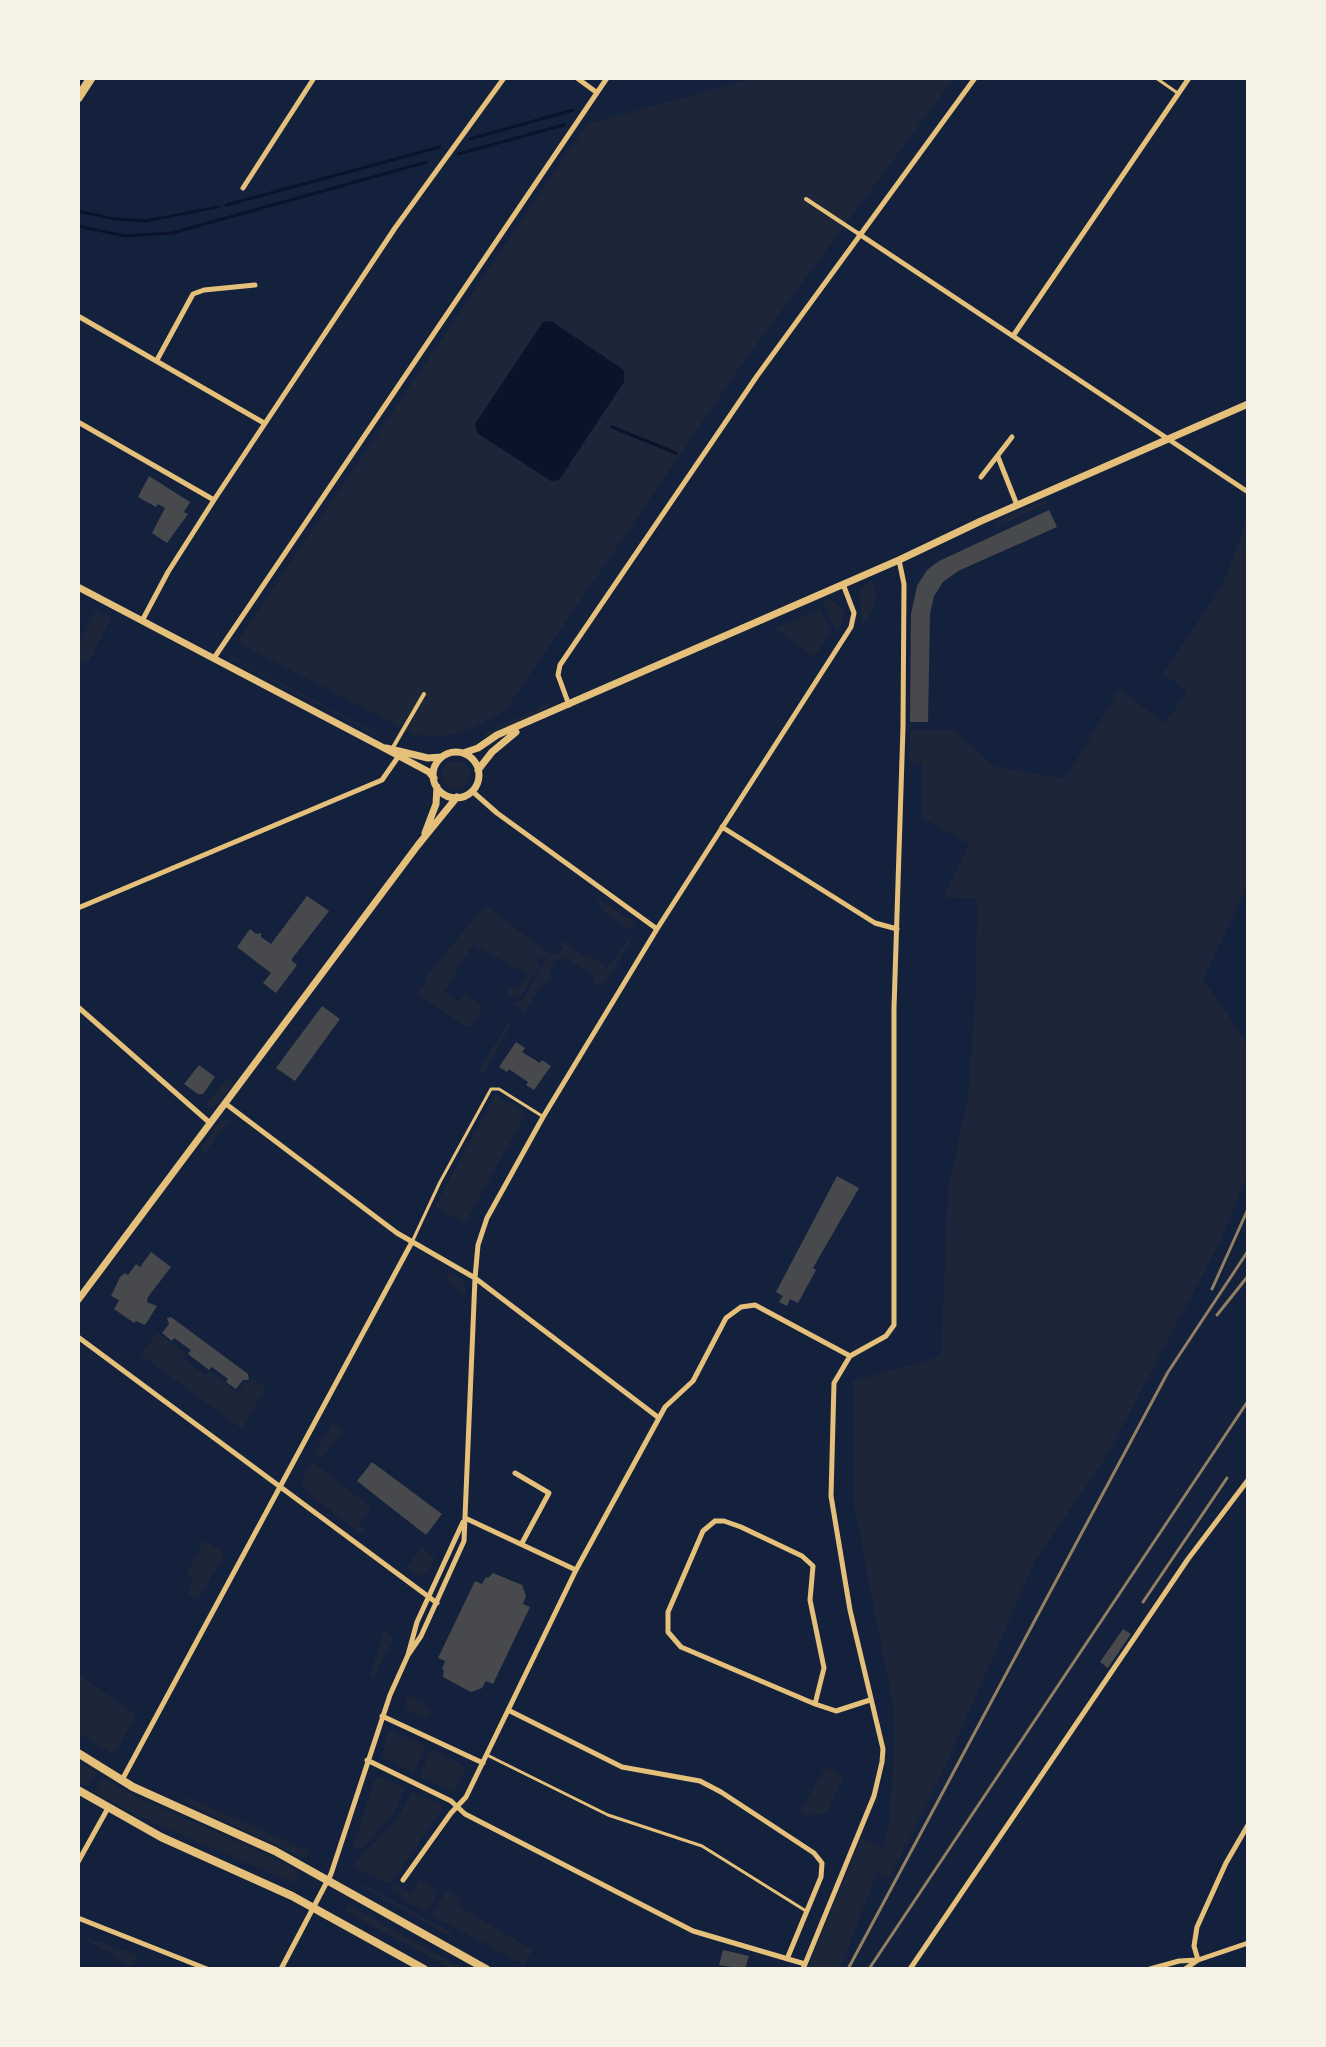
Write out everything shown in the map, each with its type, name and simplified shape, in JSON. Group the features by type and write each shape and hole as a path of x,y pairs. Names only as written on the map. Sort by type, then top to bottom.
{"main road":[{"path":"78,98 91,78"},
{"path":"78,1753 122,1780 275,1851 486,1969"},
{"path":"78,1790 161,1837 314,1908 424,1969"}],"street":[{"path":"243,188 314,78"},
{"path":"143,619 168,572 214,500 395,228 504,78"},
{"path":"577,78 596,92"},
{"path":"214,658 607,78"},
{"path":"569,706 558,675 560,665 757,376 975,78"},
{"path":"1013,336 1189,78"},
{"path":"806,199 1248,492"},
{"path":"157,360 193,294 255,285"},
{"path":"78,316 265,423"},
{"path":"78,587 388,748 428,758 441,757 451,752 472,751 497,735 520,728 1248,404"},
{"path":"78,422 214,500"},
{"path":"981,477 1012,437"},
{"path":"998,457 1017,505"},
{"path":"367,1760 451,1801 465,1814 693,1931 804,1967 874,1796 883,1749 850,1610 831,1496 834,1383 850,1356 886,1336 894,1325 894,1008 903,791 904,589 899,560"},
{"path":"408,1655 421,1636 463,1547 475,1278 478,1245 487,1218 543,1117 657,929 851,627 854,613 843,584"},
{"path":"388,748 424,694"},
{"path":"478,770 492,752 520,728"},
{"path":"388,748 398,757 429,772 437,787 434,812 418,845"},
{"path":"78,1300 418,845 457,797 472,791 478,781 478,770 463,753"},
{"path":"78,908 382,780 398,757"},
{"path":"434,778 435,766 441,757"},
{"path":"437,787 446,795 457,797"},
{"path":"472,791 497,813 657,929"},
{"path":"722,827 875,923 897,929"},
{"path":"78,1007 211,1123"},
{"path":"226,1104 412,1242 475,1278 659,1418"},
{"path":"122,1780 412,1242"},
{"path":"403,1880 466,1797 576,1570 659,1418 668,1403 693,1381 726,1318 741,1307 755,1305 850,1356"},
{"path":"78,1337 437,1603"},
{"path":"515,1473 549,1493 522,1543"},
{"path":"910,1969 1188,1559 1248,1480"},
{"path":"465,1518 576,1570"},
{"path":"281,1969 328,1880 382,1716 408,1655 414,1629 465,1518"},
{"path":"815,1704 824,1668 811,1607 812,1563 735,1524 711,1523 703,1531 668,1612 668,1632 681,1647 815,1704 836,1711 870,1700"},
{"path":"508,1710 622,1767 700,1781 814,1853 822,1863 822,1871 787,1959"},
{"path":"382,1716 483,1763"},
{"path":"78,1862 108,1808"},
{"path":"1198,1960 1194,1946 1197,1927 1226,1863 1248,1825"},
{"path":"78,1918 207,1969"},
{"path":"1150,1969 1179,1961 1198,1960 1248,1943"},
{"path":"1185,1969 1198,1960"}],"lane":[{"path":"1156,78 1179,94"},
{"path":"412,1242 434,1193 491,1089 499,1089 543,1117"},
{"path":"487,1755 608,1815 702,1846 807,1911"}],"shaded area":[{"path":"755,78 954,78 742,364 505,711 472,728 445,736 415,735 237,642 587,124"},
{"path":"551,321 624,370 624,382 559,480 551,481 477,433 475,424 543,322"},
{"path":"1046,500 1047,503 994,528 999,520"},
{"path":"1248,517 1248,884 1203,979 1248,1044 1248,1174 1220,1242 1106,1457 1035,1561 935,1789 890,1878 877,1872 840,1969 807,1969 861,1838 883,1848 889,1823 894,1756 893,1706 854,1505 853,1381 941,1356 948,1190 968,1096 976,988 977,899 944,897 969,844 921,817 922,764 909,763 910,731 953,729 993,766 1065,779 1119,689 1165,723 1187,692 1163,673 1222,586"},
{"path":"871,580 877,594 873,602 876,605 862,626 859,592"},
{"path":"830,599 844,610 837,630 822,600"},
{"path":"96,610 111,618 88,663 82,660 78,665 78,646"},
{"path":"820,610 831,631 814,657 775,628"},
{"path":"223,652 380,735 379,737 232,659"},
{"path":"554,701 545,709 486,740 485,733"},
{"path":"456,761 466,765 470,775 466,785 456,789 446,785 442,775 446,765"},
{"path":"597,898 635,923 632,928 625,927 601,909"},
{"path":"485,905 551,955 557,955 564,948 559,944 562,941 607,968 630,937 632,939 606,982 594,985 590,992 596,976 567,959 556,959 550,968 551,983 547,981 542,985 525,1012 511,1003 523,999 547,957 538,956 541,964 521,996 513,997 506,993 510,986 518,990 528,975 473,944 444,992 459,1002 464,994 483,1006 472,1026 467,1027 417,994 427,981 425,978"},
{"path":"509,1021 512,1023 485,1073 479,1070"},
{"path":"227,1078 234,1083 219,1103 204,1108"},
{"path":"495,1094 526,1113 465,1223 435,1207"},
{"path":"231,1118 205,1153 200,1149 220,1122"},
{"path":"450,1272 464,1282 467,1297 446,1280"},
{"path":"157,1332 187,1355 184,1359 205,1375 209,1370 237,1392 252,1378 266,1388 242,1429 141,1355"},
{"path":"332,1422 343,1431 321,1459 315,1454"},
{"path":"312,1462 371,1507 359,1525 364,1529 361,1534 303,1486 303,1478"},
{"path":"204,1541 225,1553 199,1599 187,1593 194,1579 186,1574"},
{"path":"421,1547 435,1558 427,1573 419,1576 406,1568"},
{"path":"384,1630 394,1638 373,1679 370,1675"},
{"path":"78,1674 136,1715 114,1755 78,1733"},
{"path":"408,1695 425,1703 424,1706 431,1710 427,1719 408,1711"},
{"path":"392,1730 426,1746 413,1773 382,1757"},
{"path":"432,1749 466,1767 455,1792 419,1777"},
{"path":"78,1761 97,1773 88,1787 78,1781"},
{"path":"826,1767 844,1776 827,1812 808,1816 800,1811"},
{"path":"103,1777 132,1795 299,1872 293,1883 125,1810 94,1792"},
{"path":"379,1777 405,1788 393,1814 363,1848 353,1848 374,1780"},
{"path":"412,1792 444,1806 393,1881 387,1883 358,1870 356,1861 398,1818"},
{"path":"186,1797 309,1851 307,1857 303,1858 184,1802"},
{"path":"420,1880 439,1892 426,1912 401,1898 402,1894 392,1892 395,1884 410,1894"},
{"path":"361,1886 451,1932 449,1936"},
{"path":"447,1890 461,1899 457,1905 533,1950 524,1965 431,1915"},
{"path":"349,1905 464,1969 452,1969 345,1911"},
{"path":"79,1935 138,1955 133,1965 128,1965"}],"building":[{"path":"149,476 190,502 184,512 188,514 167,543 152,533 165,508 158,504 156,507 138,497"},
{"path":"1049,510 1057,527 958,571 943,582 934,596 930,614 928,722 910,722 911,614 917,586 927,570 939,561"},
{"path":"307,896 329,911 291,960 297,965 276,993 263,983 271,973 237,947 250,929 256,934 261,933 261,937 271,944"},
{"path":"322,1006 340,1019 295,1081 276,1068"},
{"path":"516,1042 525,1048 522,1052 551,1066 534,1090 509,1069 507,1072 499,1067"},
{"path":"199,1065 215,1077 203,1094 184,1084"},
{"path":"837,1176 859,1188 813,1268 816,1270 798,1303 790,1299 787,1306 779,1302 783,1296 776,1292"},
{"path":"151,1252 171,1267 148,1297 147,1302 157,1306 145,1325 134,1323 114,1309 119,1300 111,1296 120,1277 125,1273 128,1275 136,1264 140,1267"},
{"path":"171,1317 248,1374 249,1380 243,1380 236,1389 212,1367 209,1370 188,1354 191,1350 162,1333 169,1324 167,1318"},
{"path":"372,1462 442,1514 426,1535 357,1481"},
{"path":"493,1573 522,1585 526,1596 523,1604 530,1607 493,1684 486,1681 482,1688 471,1692 443,1677 445,1661 438,1658 475,1581 482,1584"},
{"path":"1123,1629 1131,1634 1108,1668 1100,1662"},
{"path":"723,1950 749,1956 745,1969 719,1965"}],"waterway":[{"path":"470,139 573,110"},
{"path":"458,154 564,125"},
{"path":"226,205 440,147"},
{"path":"78,226 125,236 172,233 427,162"},
{"path":"78,211 115,219 145,221 218,207"},
{"path":"612,427 676,453"}],"railway":[{"path":"1212,1289 1248,1209"},
{"path":"848,1969 1168,1372 1248,1251"},
{"path":"1217,1315 1248,1276"},
{"path":"869,1969 1248,1401"},
{"path":"1143,1602 1227,1478"}]}
